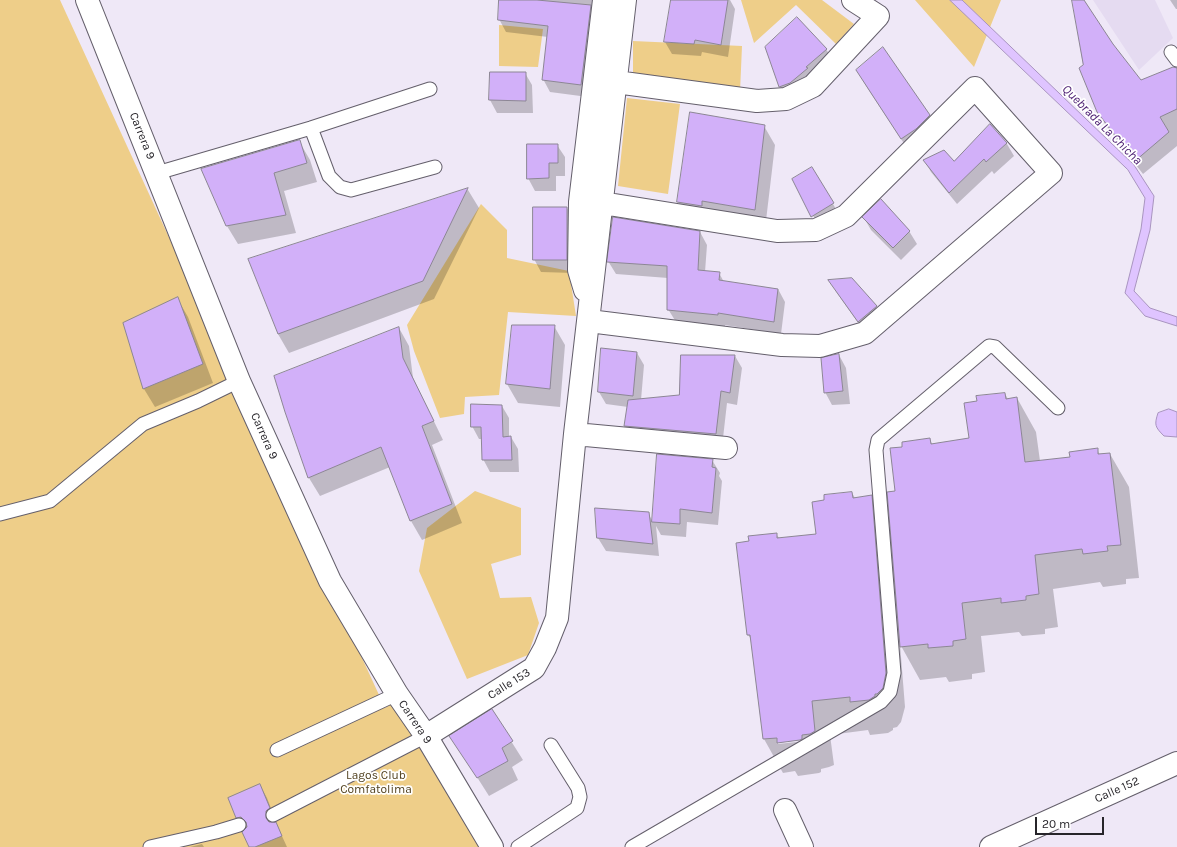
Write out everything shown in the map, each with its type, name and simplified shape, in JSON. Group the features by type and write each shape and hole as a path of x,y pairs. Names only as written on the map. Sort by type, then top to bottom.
{"street":[{"name":"Carrera 9","path":"87,0 239,381 330,581 397,694 426,736 492,847"},
{"path":"580,202 602,203 777,231 816,230 846,216 975,88 1051,173 865,332 820,346 782,345 589,313 579,270 580,202 604,0"},
{"name":"Calle 153","path":"426,736 534,668 545,648 558,618 575,434 626,0"},
{"path":"616,82 757,101 786,99 813,86 878,16 853,0"},
{"path":"575,434 726,448"},
{"name":"Calle 152","path":"991,847 1177,763"},
{"path":"785,810 802,847"}],"lane":[{"path":"157,173 311,128 430,89"},
{"path":"311,128 329,176 340,187 351,190 435,167"},
{"path":"632,847 881,702 890,692 894,673 876,450 878,440 989,346 995,347 1058,408"},
{"path":"0,514 50,501 143,424 198,401 239,381"},
{"path":"277,750 397,694"},
{"name":"Calle 153","path":"273,815 426,736"},
{"path":"518,847 577,808 580,797 578,788 551,745"},
{"path":"150,847 239,825"}],"shaded area":[{"path":"950,0 962,0 1134,165 1154,196 1150,230 1134,291 1150,308 1177,317 1177,326 1145,316 1125,293 1141,229 1145,198 1128,170"},
{"path":"1093,0 1155,0 1173,38 1139,70"},
{"path":"1169,409 1177,412 1177,437 1164,436 1156,426 1158,413"}],"green space":[{"name":"Lagos Club Comfatolima","path":"0,0 60,0 385,708 396,700 489,847 0,847"},
{"path":"741,0 822,0 854,24 836,44 796,5 754,43"},
{"path":"915,0 1001,0 974,67"},
{"path":"499,25 543,29 538,67 499,66"},
{"path":"633,41 742,46 740,92 633,73"},
{"path":"627,98 680,104 668,194 618,186"},
{"path":"481,204 507,230 507,258 569,271 576,316 508,312 499,395 465,397 464,414 440,418 414,351 407,325"},
{"path":"475,491 521,508 521,555 491,564 500,598 531,597 539,623 528,655 467,679 419,571 427,528"}],"building":[{"path":"499,0 537,0 591,5 581,85 542,80 548,26 498,20"},
{"path":"671,0 728,0 721,45 695,40 694,44 664,42"},
{"path":"1072,0 1084,0 1113,44 1141,80 1173,67 1177,68 1177,109 1160,117 1169,132 1135,161 1097,112 1079,68 1083,65"},
{"path":"797,17 827,49 790,83 779,87 765,47"},
{"path":"883,47 930,115 916,129 901,139 856,70"},
{"path":"490,72 526,72 526,101 489,100"},
{"path":"690,112 765,125 755,210 702,201 702,206 677,202"},
{"path":"990,124 1007,143 986,162 984,159 949,193 923,160 944,150 954,161"},
{"path":"300,140 307,163 274,173 286,215 226,226 201,169"},
{"path":"527,144 558,144 558,163 549,163 549,178 527,179"},
{"path":"812,167 834,203 811,217 792,179"},
{"path":"468,188 423,281 278,334 248,259"},
{"path":"881,199 910,231 893,248 862,217"},
{"path":"533,207 567,207 567,260 533,260"},
{"path":"613,217 700,231 698,270 720,272 719,280 778,289 774,322 718,313 718,315 667,310 667,266 607,262"},
{"path":"852,278 877,306 858,322 828,280"},
{"path":"178,297 203,364 143,389 123,323"},
{"path":"512,325 555,325 550,389 506,384"},
{"path":"399,327 403,358 434,421 422,426 452,504 410,521 381,447 308,478 274,376"},
{"path":"601,348 637,352 633,396 598,392"},
{"path":"839,354 843,391 824,393 821,358"},
{"path":"681,355 735,355 730,393 721,391 716,434 624,426 628,400 679,395"},
{"path":"1005,393 1006,399 1017,397 1025,462 1070,457 1069,452 1098,448 1098,454 1110,453 1121,545 1107,546 1108,551 1083,554 1082,549 1035,555 1039,594 1026,596 1026,600 1001,603 1001,598 962,603 966,639 953,641 953,646 928,648 928,644 900,647 887,492 895,491 890,448 902,447 902,442 930,438 931,444 969,438 964,403 977,401 976,396"},
{"path":"471,404 502,405 503,437 511,436 512,460 482,460 481,427 471,427"},
{"path":"657,454 713,459 712,467 716,468 712,513 680,509 680,524 652,522"},
{"path":"852,492 853,498 872,495 886,673 883,688 869,700 850,702 850,697 812,701 815,731 810,734 802,735 802,739 800,740 777,743 777,738 763,739 750,635 747,635 736,543 749,541 748,536 777,533 777,538 816,534 812,502 824,500 824,495"},
{"path":"595,508 649,512 653,544 597,538"},
{"path":"492,709 513,741 502,748 508,761 477,778 449,736"},
{"path":"260,784 270,808 266,811 266,818 269,822 276,822 282,836 255,847 249,847 242,832 247,827 246,822 241,817 236,818 228,798"}],"water label":[{"name":"Quebrada La Chicha","path":"1102,125"}]}
